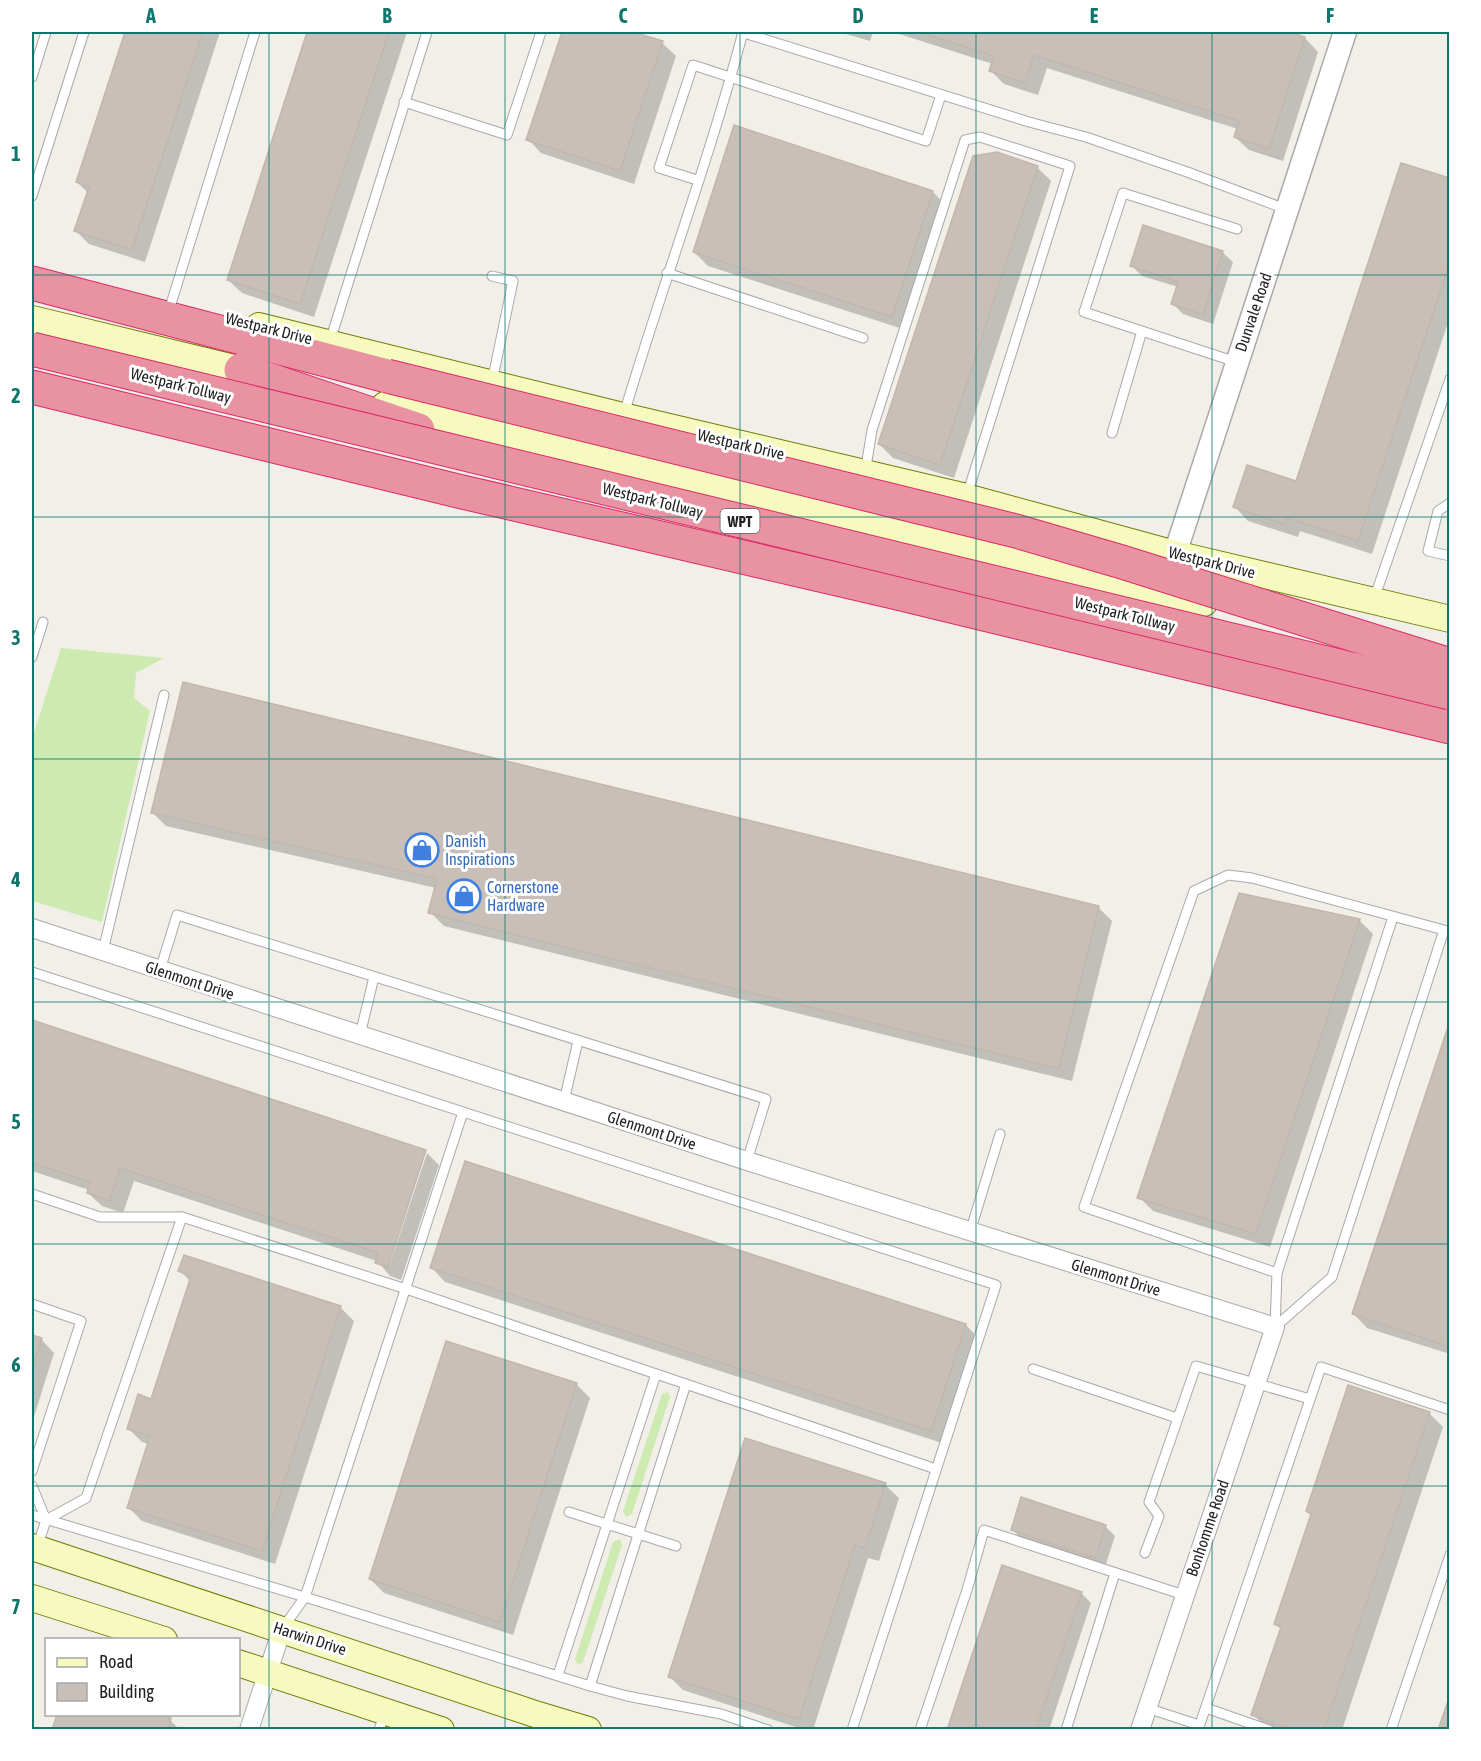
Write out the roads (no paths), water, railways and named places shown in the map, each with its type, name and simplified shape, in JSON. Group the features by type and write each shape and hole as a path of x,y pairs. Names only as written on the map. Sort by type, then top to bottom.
{"highway":[{"path":"32,282 387,376 1016,531 1449,663"},
{"name":"Westpark Tollway","path":"32,349 1449,693"},
{"path":"241,370 893,592"},
{"name":"Westpark Tollway","path":"32,387 1449,727"}],"main road":[{"name":"Westpark Drive","path":"32,269 492,384 966,497 1175,554 1449,620"},
{"path":"32,319 1449,663"},
{"name":"Harwin Drive","path":"34,1548 588,1730"},
{"path":"32,1598 158,1638"},
{"path":"240,1664 268,1672 382,1720 441,1730"}],"street":[{"name":"Dunvale Road","path":"1162,593 1346,32"},
{"name":"Glenmont Drive","path":"32,928 747,1161 1275,1327"},
{"name":"Bonhomme Road","path":"1140,1730 1275,1327"},
{"path":"249,1730 282,1629"}],"lane":[{"path":"32,77 46,32"},
{"path":"32,196 84,32"},
{"path":"171,304 255,32"},
{"path":"329,343 427,32"},
{"path":"404,102 507,135 541,32"},
{"path":"624,416 667,273 731,77 742,32 1088,138 1288,210"},
{"path":"698,180 659,168 693,65 926,141 941,94"},
{"path":"864,473 872,430 965,140 980,137 1070,166 966,497"},
{"path":"1236,362 1084,312 1123,192 1237,229"},
{"path":"667,273 863,338"},
{"path":"492,276 513,281 492,384"},
{"path":"1112,433 1142,331"},
{"path":"1373,601 1449,380"},
{"path":"1449,503 1438,511 1428,551 1449,556"},
{"path":"32,657 43,622"},
{"path":"103,951 164,695"},
{"path":"1275,1327 1332,1277 1444,930 1252,878 1228,875 1194,891 1084,1208 1277,1273"},
{"path":"160,970 177,915 766,1099 747,1161"},
{"path":"1275,1327 1277,1273 1393,917"},
{"path":"32,972 996,1285 852,1730"},
{"path":"360,1035 374,977"},
{"path":"564,1101 578,1041"},
{"path":"282,1629 305,1597 463,1112"},
{"path":"970,1232 1000,1134"},
{"path":"32,1194 100,1217 182,1217 406,1289 936,1469"},
{"path":"34,1548 46,1520 86,1498 182,1217"},
{"path":"32,1305 81,1320 32,1471"},
{"path":"1145,1553 1158,1516 1149,1502 1196,1366 1311,1399"},
{"path":"1148,1708 1199,1727 1322,1367 1449,1410"},
{"path":"1033,1370 1177,1418"},
{"path":"558,1675 656,1374"},
{"path":"590,1686 686,1384"},
{"path":"32,1486 46,1520"},
{"path":"570,1512 676,1546"},
{"path":"32,1515 590,1686 627,1696 721,1714 768,1730"},
{"path":"920,1730 967,1590 984,1530 1184,1595"},
{"path":"1391,1730 1449,1555"},
{"path":"1066,1730 1116,1573"},
{"path":"1206,1708 1269,1730"}],"place":[{"name":"Danish Inspirations","path":"422,850"},
{"name":"Cornerstone Hardware","path":"464,896"}]}
